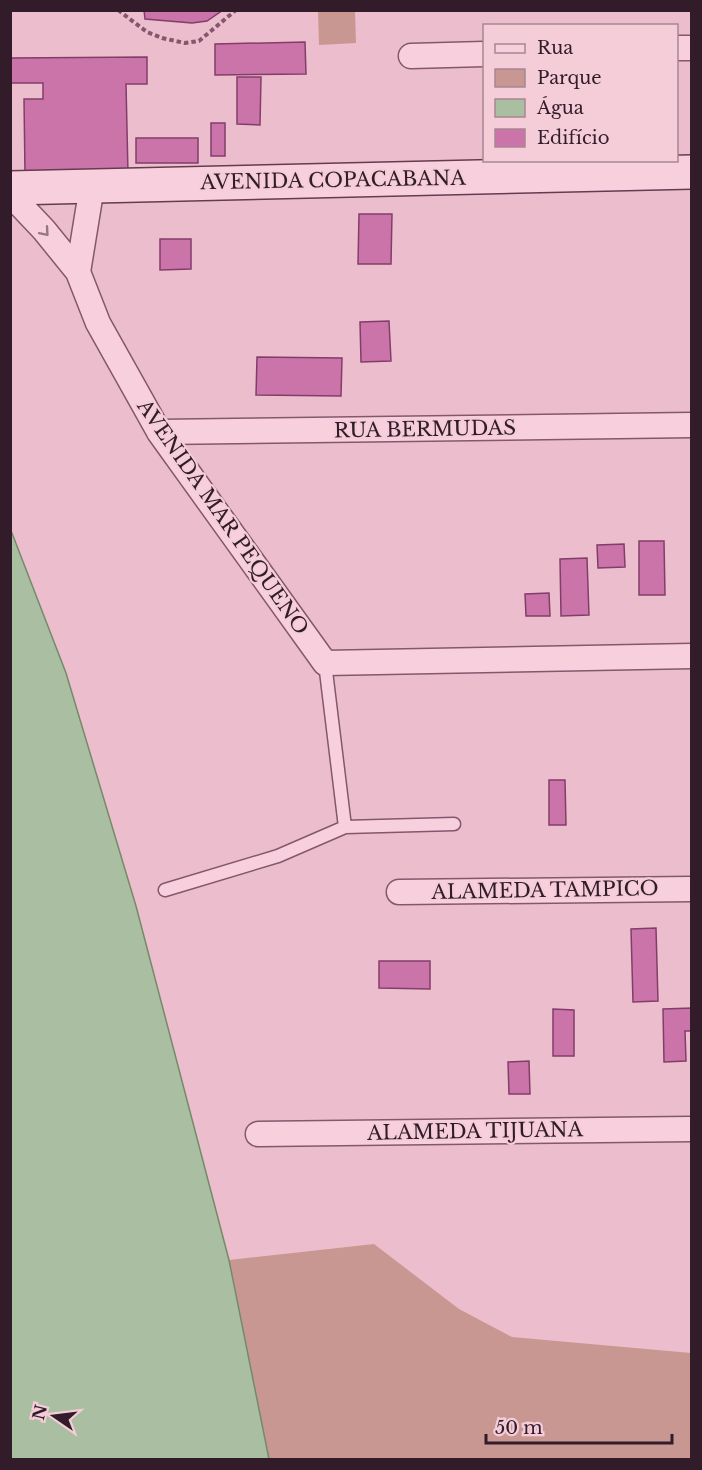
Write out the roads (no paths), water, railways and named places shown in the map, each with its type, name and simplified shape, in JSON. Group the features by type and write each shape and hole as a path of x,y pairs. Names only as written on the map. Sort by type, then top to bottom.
{"street":[{"path":"411,56 483,54"},
{"name":"AVENIDA COPACABANA","path":"10,188 692,172"},
{"path":"78,272 92,186"},
{"name":"AVENIDA MAR PEQUENO","path":"10,194 78,272 98,323 159,432 325,663"},
{"name":"RUA BERMUDAS","path":"159,432 692,425"},
{"path":"325,663 692,656"},
{"name":"ALAMEDA TAMPICO","path":"399,892 692,889"},
{"name":"ALAMEDA TIJUANA","path":"258,1134 692,1128"}],"lane":[{"path":"325,663 345,827"},
{"path":"165,890 278,856 345,827 454,824"}],"water":[{"path":"10,528 66,673 136,906 229,1260 269,1459 11,1459"}]}
